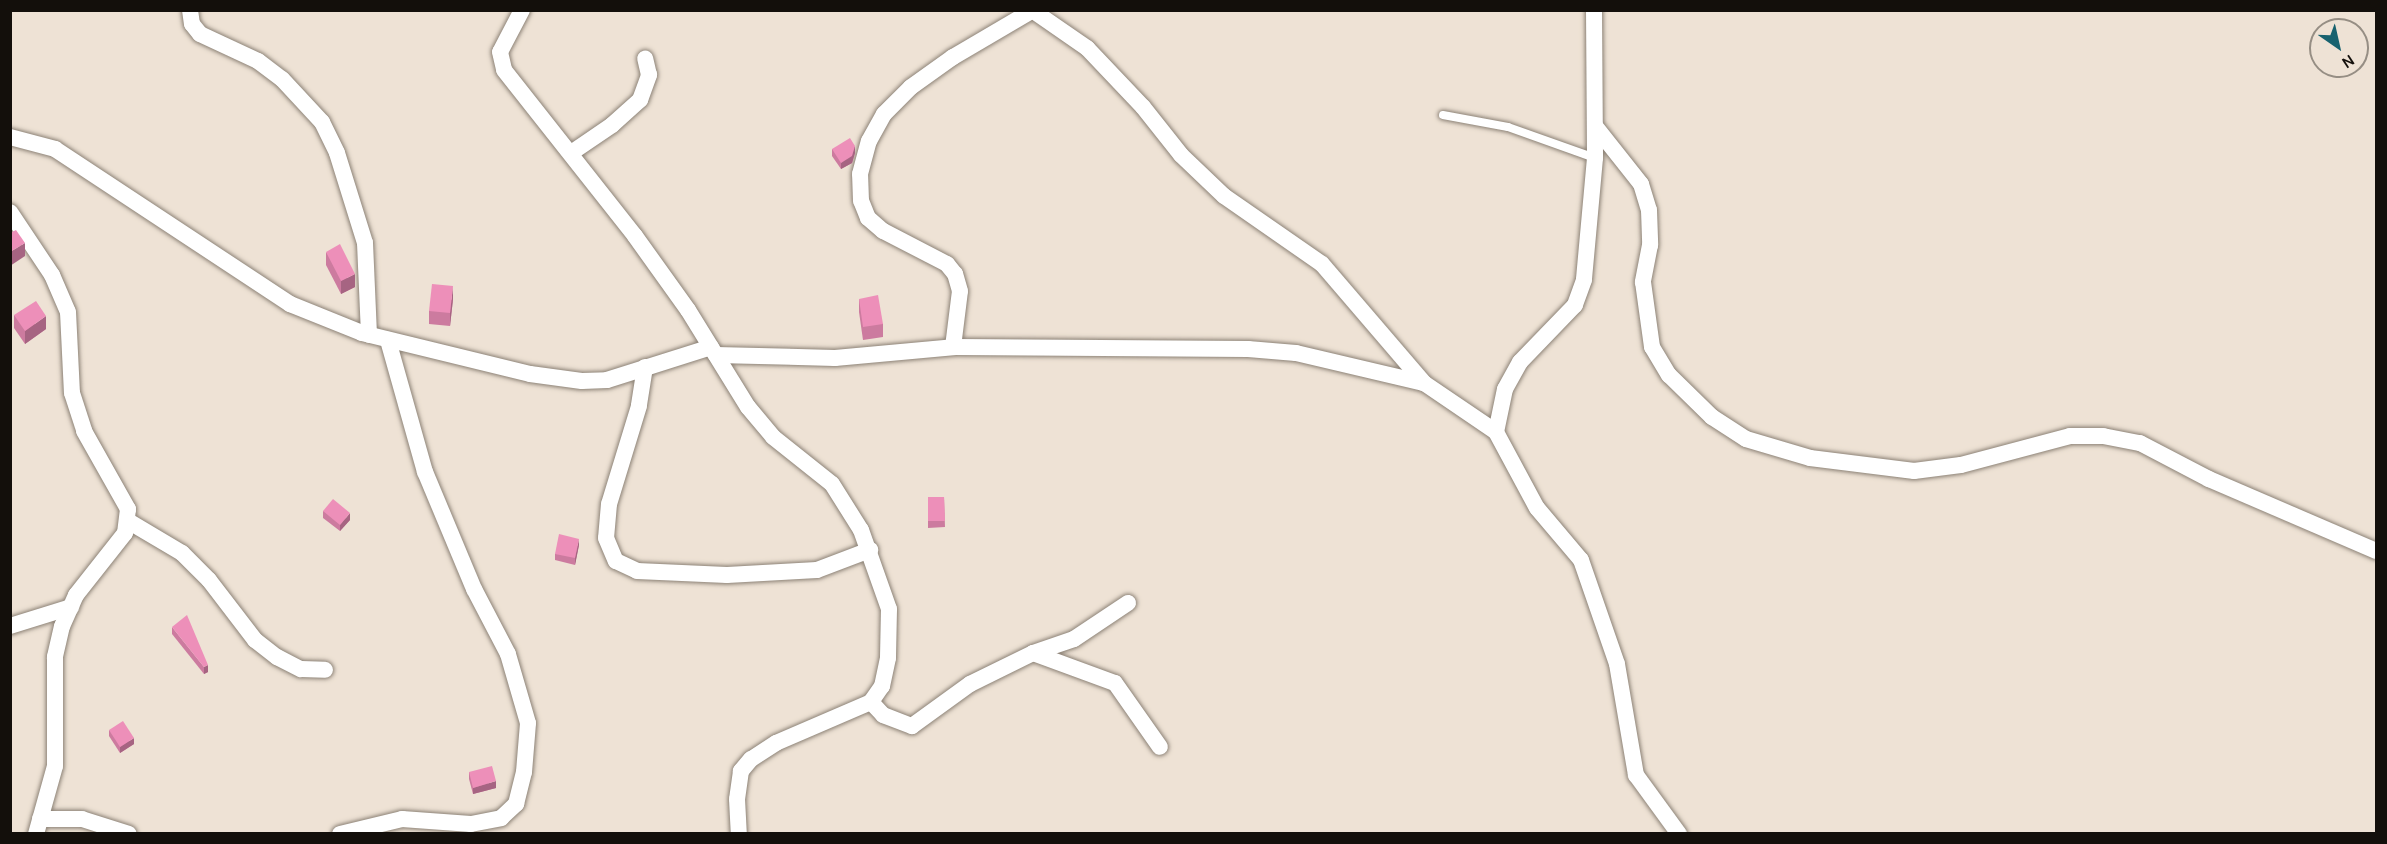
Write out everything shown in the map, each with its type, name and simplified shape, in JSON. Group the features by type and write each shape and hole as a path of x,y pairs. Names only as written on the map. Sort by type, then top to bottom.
{"street":[{"path":"190,10 192,24 200,34 266,67 321,122 337,153 365,243 369,335"},
{"path":"522,10 500,52 504,70 635,236 748,407 773,437 832,484 870,550 889,609 888,658 882,686 871,702 776,742 751,759 741,771 737,799 739,834"},
{"path":"1496,432 1505,389 1520,362 1575,305 1584,280 1595,158 1594,10"},
{"path":"952,347 960,291 955,274 947,264 883,231 867,218 861,201 860,174 869,141 884,114 911,87 953,57 1032,11 1087,48 1143,107 1181,155 1224,196 1322,264 1424,383 1496,432 1537,508 1581,560 1617,664 1636,775 1679,834"},
{"path":"571,153 612,125 640,100 649,75 645,58"},
{"path":"1594,126 1641,184 1649,210 1650,245 1643,282 1652,347 1669,375 1686,392 1712,417 1746,439 1810,458 1914,471 1961,465 2070,436 2103,436 2140,443 2210,479 2376,551"},
{"path":"10,137 55,149 290,304 369,335 530,374 582,381 607,380 645,367 713,351 835,358 952,347 1248,349 1346,363 1424,383"},
{"path":"10,212 52,275 68,312 72,393 84,431 123,497 128,521 125,533 71,607 56,657 55,766 38,826 82,819 129,834"},
{"path":"340,834 402,819 471,824 501,818 516,804 524,772 528,723 508,654 474,589 425,472 388,340"},
{"path":"645,367 639,406 609,504 606,538 616,561 637,571 728,575 817,570 870,550"},
{"path":"128,521 182,553 209,580 255,640 277,657 302,669 325,670"},
{"path":"871,702 883,715 912,726 970,684 1033,653 1088,631 1128,603"},
{"path":"10,626 71,607"},
{"path":"1033,653 1115,683 1160,747"}],"lane":[{"path":"1443,115 1508,127 1595,158"}],"building":[{"path":"850,138 855,146 852,156 841,163 832,149"},
{"path":"16,230 25,243 10,252 10,233"},
{"path":"340,244 355,274 341,281 326,252"},
{"path":"432,284 453,286 450,313 429,311"},
{"path":"878,295 883,324 863,327 859,299"},
{"path":"36,301 46,316 25,331 14,315"},
{"path":"928,497 944,497 945,521 928,521"},
{"path":"333,499 350,513 340,525 323,511"},
{"path":"559,534 579,539 575,558 555,554"},
{"path":"187,615 208,665 204,667 172,627"},
{"path":"123,721 134,738 120,747 109,730"},
{"path":"492,766 496,781 473,788 469,772"}]}
